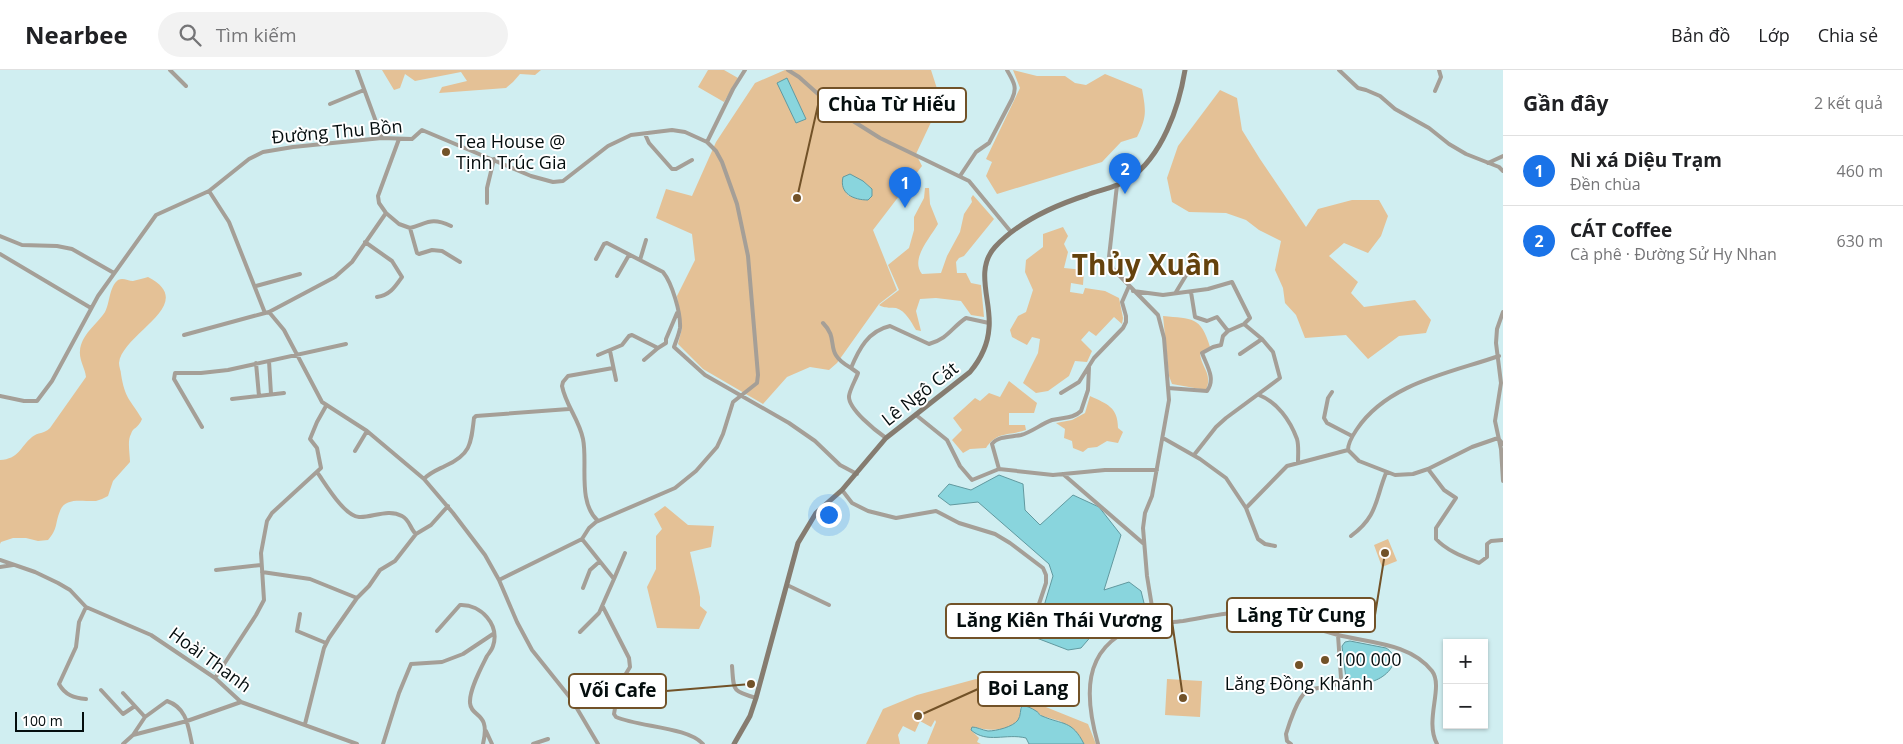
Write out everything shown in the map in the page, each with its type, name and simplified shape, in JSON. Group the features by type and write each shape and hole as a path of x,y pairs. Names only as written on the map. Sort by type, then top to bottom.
{"street":[{"path":"170,70 186,86"},
{"path":"357,70 382,138"},
{"path":"498,580 582,539 589,528 598,521 675,488 696,471 717,447 724,434 730,409 734,402 757,383 758,375 748,256 738,204 722,162 707,142 733,89 745,70"},
{"path":"788,70 799,77 837,112 914,156 960,176 974,187 1011,232"},
{"path":"960,176 976,152 989,143 1012,99 1015,86 1008,70"},
{"name":"Lê Ngô Cát","path":"734,744 750,716 756,698 798,543 805,530 816,514 857,474 886,438 976,366 984,350 989,323 985,274 988,257 994,248 1011,232 1048,209 1129,180 1144,166 1176,113 1186,70"},
{"path":"1339,70 1358,88 1374,93 1395,109 1429,128 1449,144 1466,154 1499,167 1503,171"},
{"path":"1435,91 1441,78 1439,70"},
{"path":"330,104 364,90"},
{"name":"Đường Thu Bồn","path":"0,396 24,401 37,401 52,381 91,308 156,215 209,191 249,159 263,152 382,138 412,139 422,130 532,176 553,182 563,181 608,146 630,135 672,130 684,132 707,142"},
{"path":"645,134 649,143 672,169 676,169 692,160"},
{"path":"399,139 378,196 379,203 386,214 399,224 410,228 432,221 451,226"},
{"path":"1488,163 1503,156"},
{"path":"487,203 494,159"},
{"path":"1117,185 1109,257 1113,269 1158,315 1164,338 1169,400 1152,496 1145,513 1143,528 1147,576 1155,625"},
{"path":"209,191 229,222 267,312 284,330 317,396 326,406 367,431 424,479 448,506 485,555 532,650 572,700 598,744"},
{"path":"184,336 267,312 335,277 352,262 386,214"},
{"path":"410,228 419,254 432,250 442,251 460,262"},
{"path":"0,236 22,245 57,246 72,249 114,273"},
{"path":"640,260 646,240"},
{"path":"365,242 392,260 402,277 393,291 385,296 377,297"},
{"path":"596,259 604,244 607,243 663,272 674,292 678,312 680,327 674,347"},
{"path":"0,254 91,308"},
{"path":"617,276 629,255"},
{"path":"1176,292 1193,264"},
{"path":"256,286 300,274"},
{"path":"1133,291 1163,295 1176,292 1191,292 1232,282 1250,318 1244,324 1228,331 1223,336 1221,346 1213,347 1202,353 1210,372 1211,381 1207,392 1168,388"},
{"path":"1061,393 1079,382 1094,358 1123,328 1126,316 1122,302 1129,286"},
{"path":"1191,292 1195,317 1207,321 1217,317 1228,331"},
{"path":"666,343 678,312"},
{"path":"1503,312 1497,329 1496,344 1501,357 1502,383 1495,421 1502,449 1503,481"},
{"path":"851,368 865,341 883,327 897,328 929,344 939,341 966,318 989,323"},
{"path":"823,323 831,334 835,357 858,373 849,395 851,402 871,428 886,438"},
{"path":"1194,455 1216,427 1259,395 1280,376 1272,352 1262,339 1244,324"},
{"path":"598,355 622,345 632,335 658,348"},
{"path":"1240,354 1262,339"},
{"path":"666,343 674,347 705,375 809,436 840,465 857,474"},
{"path":"644,360 666,343"},
{"path":"202,427 174,379 175,373 228,370 346,344"},
{"path":"610,350 616,380"},
{"path":"1348,450 1352,436 1364,418 1377,405 1409,386 1501,357"},
{"path":"269,361 271,394"},
{"path":"256,363 259,396"},
{"path":"999,469 992,444 994,441 1022,434 1046,422 1070,417 1081,410 1088,390 1088,367"},
{"path":"598,521 592,515 586,496 584,441 577,420 569,409 562,386 566,378 613,368"},
{"path":"1332,392 1328,398 1324,418 1327,423 1352,436"},
{"path":"232,399 284,393"},
{"path":"1259,395 1274,403 1285,416 1296,439 1298,462"},
{"path":"215,678 264,600 261,565 266,521 272,513 321,468 317,448 310,439 316,422 326,406"},
{"path":"424,479 437,470 461,459 471,442 474,418 476,416 569,409"},
{"path":"916,414 947,440 960,466 970,479 974,480 999,469 1041,474 1105,470 1157,470"},
{"path":"355,451 367,431"},
{"path":"1163,438 1194,455 1226,478 1246,508 1258,539 1265,544 1275,546"},
{"path":"1498,438 1503,444"},
{"path":"1348,450 1359,460 1386,473 1395,475 1428,469 1472,447 1498,438"},
{"path":"1246,508 1280,471 1287,466 1348,450"},
{"path":"1428,469 1444,490 1456,498 1436,528 1436,539 1441,544 1459,555 1480,563 1487,557 1487,544 1491,541 1503,540"},
{"path":"317,472 335,497 355,515 360,517 374,514 398,514 407,520 416,534"},
{"path":"1351,536 1362,528 1371,516 1377,505 1379,490 1386,473"},
{"path":"1064,474 1144,544"},
{"path":"842,490 852,503 868,511 896,518 936,511 959,523 995,534 1010,543 1043,568 1046,575 1046,583 1039,604 1032,610 1023,611"},
{"path":"305,724 326,643 380,570 395,561 416,534 431,525 448,506"},
{"path":"582,539 614,579"},
{"path":"580,632 603,607 625,553"},
{"name":"Hoài Thanh","path":"0,560 35,572 70,590 86,607 151,634 215,678 241,702 305,724 346,742 357,744"},
{"path":"584,588 590,570 599,562"},
{"path":"0,567 13,565"},
{"path":"216,570 261,565"},
{"path":"262,572 310,579 358,598"},
{"path":"787,585 829,606"},
{"path":"437,631 460,604 473,607 487,615 494,634 493,646 478,674 470,702 472,708 485,722 486,732 483,744"},
{"path":"86,607 79,622 76,647 59,684 63,690 73,697 86,699"},
{"path":"603,607 629,658 630,667 620,685 614,714 616,717 672,731 684,732 697,738 703,744"},
{"path":"1098,744 1094,728 1089,684 1092,668 1100,654 1116,638 1135,628 1246,612 1269,616 1338,635 1384,644 1421,661 1432,671 1435,677 1436,686 1431,721 1432,735 1437,744"},
{"path":"300,614 297,630 326,643"},
{"path":"383,744 399,693 411,664 442,662 463,654 494,634"},
{"path":"1291,744 1287,740 1286,734 1301,697 1307,692 1334,686 1339,682 1341,672 1338,635"},
{"path":"732,666 734,688 736,691 756,698"},
{"path":"102,690 124,714 135,706"},
{"path":"124,693 145,717"},
{"path":"123,744 133,735 145,717 168,700 175,703 181,709 188,721 192,744"},
{"path":"133,735 188,721 241,702"},
{"path":"486,732 492,744"},
{"path":"533,744 548,739"}],"shaded area":[{"path":"382,70 541,70 535,75 520,74 506,88 439,93 442,87 467,81 461,72 415,81 405,74 400,88 394,90"},
{"path":"708,70 724,70 738,78 724,102 698,87"},
{"path":"785,70 931,70 941,101 916,154 922,166 873,230 897,290 879,304 837,363 829,370 810,367 787,377 763,404 703,369 678,344 682,328 677,296 695,260 692,234 656,218 666,189 692,196 716,142 755,83","holes":["787,78 806,119 796,123 778,83","863,181 872,189 872,196 862,200 847,195"]},
{"path":"1013,70 1037,76 1065,76 1075,83 1086,85 1105,74 1142,89 1145,114 1137,137 1121,142 1102,162 997,194 986,176 992,162 986,159 1020,88"},
{"path":"1220,90 1237,98 1242,130 1306,227 1318,209 1352,200 1379,200 1388,216 1381,236 1368,253 1344,243 1329,256 1358,282 1351,293 1364,307 1415,300 1431,320 1426,333 1399,336 1368,359 1346,335 1305,338 1296,315 1285,303 1283,288 1275,270 1281,241 1259,230 1246,220 1226,213 1189,212 1172,202 1167,178 1178,146"},
{"path":"925,188 929,188 930,204 938,224 920,255 918,262 922,274 941,273 947,256 960,232 964,214 972,202 971,198 973,195 994,219 964,256 956,262 957,273 966,273 971,283 981,285 984,317 971,315 961,301 936,298 920,299 916,311 921,331 916,330 908,317 900,309 879,305 899,290 888,265 909,248 914,230 914,217 924,198"},
{"path":"1063,227 1068,236 1064,244 1068,252 1064,268 1084,270 1083,285 1071,283 1070,292 1083,294 1085,288 1105,291 1119,298 1123,318 1122,324 1114,317 1096,336 1089,331 1081,340 1092,351 1087,362 1075,361 1069,376 1048,391 1036,393 1023,383 1038,353 1040,339 1032,337 1027,345 1012,337 1010,330 1018,316 1026,312 1033,290 1025,272 1026,260 1043,247 1043,234"},
{"path":"148,277 162,287 166,298 154,319 123,352 119,363 126,394 142,419 130,437 130,462 113,481 108,496 96,501 66,503 58,515 55,529 48,540 38,541 26,538 13,538 0,544 0,460 15,455 32,437 50,428 86,377 80,358 81,345 86,335 105,312 115,283 120,279 133,281"},
{"path":"1163,316 1194,321 1203,330 1210,347 1200,353 1208,379 1206,390 1172,384 1169,376"},
{"path":"1009,381 1037,403 1034,413 1009,413 1009,425 1025,425 1026,430 999,436 986,448 970,449 963,453 952,440 962,430 953,418 975,398 980,401 989,393 1000,397"},
{"path":"1090,396 1102,401 1114,411 1118,428 1123,432 1118,443 1107,441 1097,447 1088,448 1083,452 1073,448 1072,441 1064,438 1065,429 1056,423 1072,420 1085,413"},
{"path":"665,506 688,525 714,526 711,547 690,552 700,597 700,606 707,612 699,629 657,628 647,587 656,569 656,536 662,529 654,514"},
{"path":"1388,539 1397,561 1382,567 1374,545"},
{"path":"976,679 1088,724 1096,744 1084,744 1079,735 1060,721 1042,716 1020,703 1019,718 1009,727 992,730 975,727 971,730 979,738 977,742 981,744 927,744 936,722 935,720 931,727 920,721 915,732 903,726 898,735 900,744 866,744 883,709 917,695"},
{"path":"1167,679 1202,681 1200,717 1165,715"}],"water":[{"path":"787,78 806,119 796,123 777,83"},
{"path":"850,174 863,181 872,189 872,196 868,200 858,199 845,192 842,183 843,177"},
{"path":"999,475 1023,484 1025,510 1040,525 1073,495 1099,507 1121,535 1104,590 1129,582 1141,591 1144,603 1126,620 1100,626 1081,648 1068,650 1013,629 1044,606 1053,576 1049,564 978,502 950,505 938,496 949,484 971,490"},
{"path":"1350,641 1386,648 1392,654 1394,661 1391,669 1376,680 1366,683 1356,683 1346,679 1342,646 1345,642"},
{"path":"1022,705 1071,727 1080,736 1084,744 1029,744 1026,738 990,737 977,734 971,730 972,727 976,727 991,731 1012,725 1019,718"}],"place":[{"name":"Tea House @ Tịnh Trúc Gia","path":"446,152"},
{"name":"CÁT Coffee","path":"1125,194"},
{"name":"Chùa Từ Hiếu","path":"797,198"},
{"name":"Ni xá Diệu Trạm","path":"905,208"},
{"name":"Lăng Từ Cung","path":"1385,553"},
{"name":"100 000","path":"1325,660"},
{"name":"Lăng Đồng Khánh","path":"1299,665"},
{"name":"Vối Cafe","path":"751,684"},
{"name":"Lăng Kiên Thái Vương","path":"1183,698"},
{"name":"Boi Lang","path":"918,716"}],"district":[{"name":"Thủy Xuân","path":"1146,265"}]}
